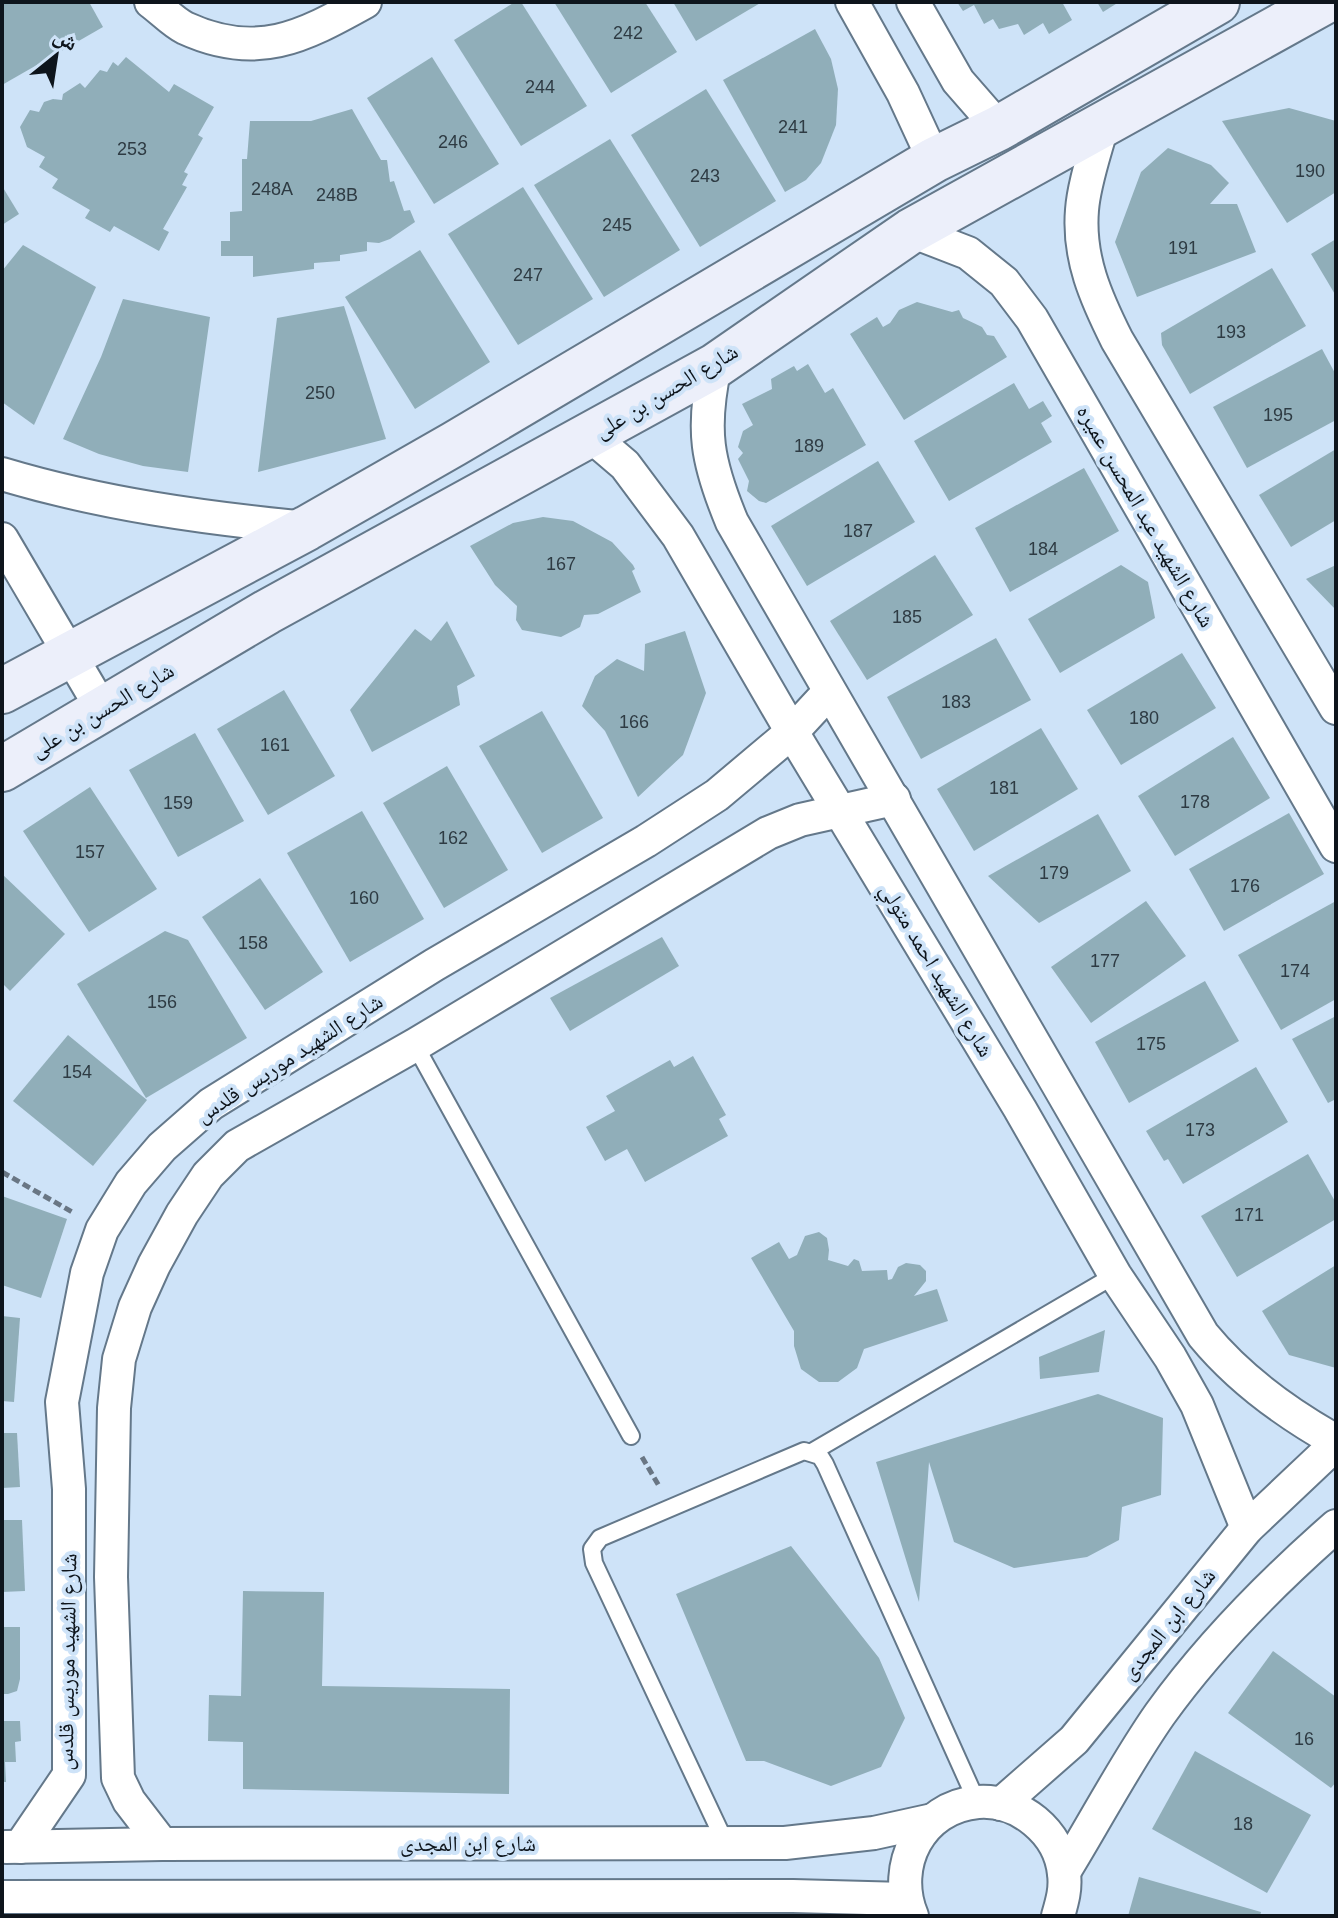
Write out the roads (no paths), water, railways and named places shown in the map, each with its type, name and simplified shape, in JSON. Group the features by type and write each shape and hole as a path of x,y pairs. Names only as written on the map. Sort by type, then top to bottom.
{"street":[{"path":"151,2 183,27 226,42 271,44 315,30 365,2"},
{"path":"852,2 903,93 934,160"},
{"path":"913,2 958,81 999,128"},
{"path":"2,691 307,528 934,160 999,128 1217,2"},
{"name":"شارع الحسن بن على","path":"2,769 267,612 715,366 911,231 1324,2"},
{"path":"1102,126 1082,209 1082,246 1093,291 1117,340 1336,708"},
{"name":"شارع الشهيد عبد المحسن عميره","path":"911,231 968,253 1004,282 1032,319 1336,846"},
{"name":"شارع الشهيد احمد متولي","path":"715,366 707,402 706,435 710,462 720,492 732,522 829,692 1203,1335 1276,1404 1336,1442"},
{"name":"شارع الشهيد احمد متولي","path":"591,436 625,465 678,536 792,732 1020,1109 1115,1275 1170,1357 1197,1405 1247,1528"},
{"path":"2,474 100,500 237,521 307,528"},
{"path":"2,539 102,709"},
{"name":"شارع الشهيد موريس قلدس","path":"11,1847 69,1775 69,1489 62,1402 87,1273 102,1230 131,1183 162,1147 211,1104 434,965 693,811 752,768 792,732 829,692"},
{"name":"شارع الشهيد موريس قلدس","path":"162,1844 129,1801 118,1778 111,1577 114,1408 119,1359 135,1307 175,1227 208,1175 237,1146 415,1045 768,833 800,820 894,799"},
{"path":"211,1104 237,1146"},
{"path":"1170,1357 1203,1335"},
{"name":"شارع ابن المجدى","path":"11,1847 785,1843 829,1840 933,1820 953,1808 989,1803 1074,1740 1247,1528 1336,1442"},
{"path":"1064,1872 1160,1715 1228,1628 1275,1580 1336,1526"},
{"path":"69,1775 118,1778"},
{"path":"989,1803 1024,1813 1043,1829 1057,1849 1064,1872 1064,1897 1058,1916"},
{"path":"2,1897 793,1896 909,1908 904,1870 914,1843 933,1820"}],"lane":[{"path":"415,1045 631,1436"},
{"path":"812,1452 1115,1275"},
{"path":"725,1842 591,1556 592,1549 600,1538 804,1451 820,1456 825,1464 989,1803"}]}
